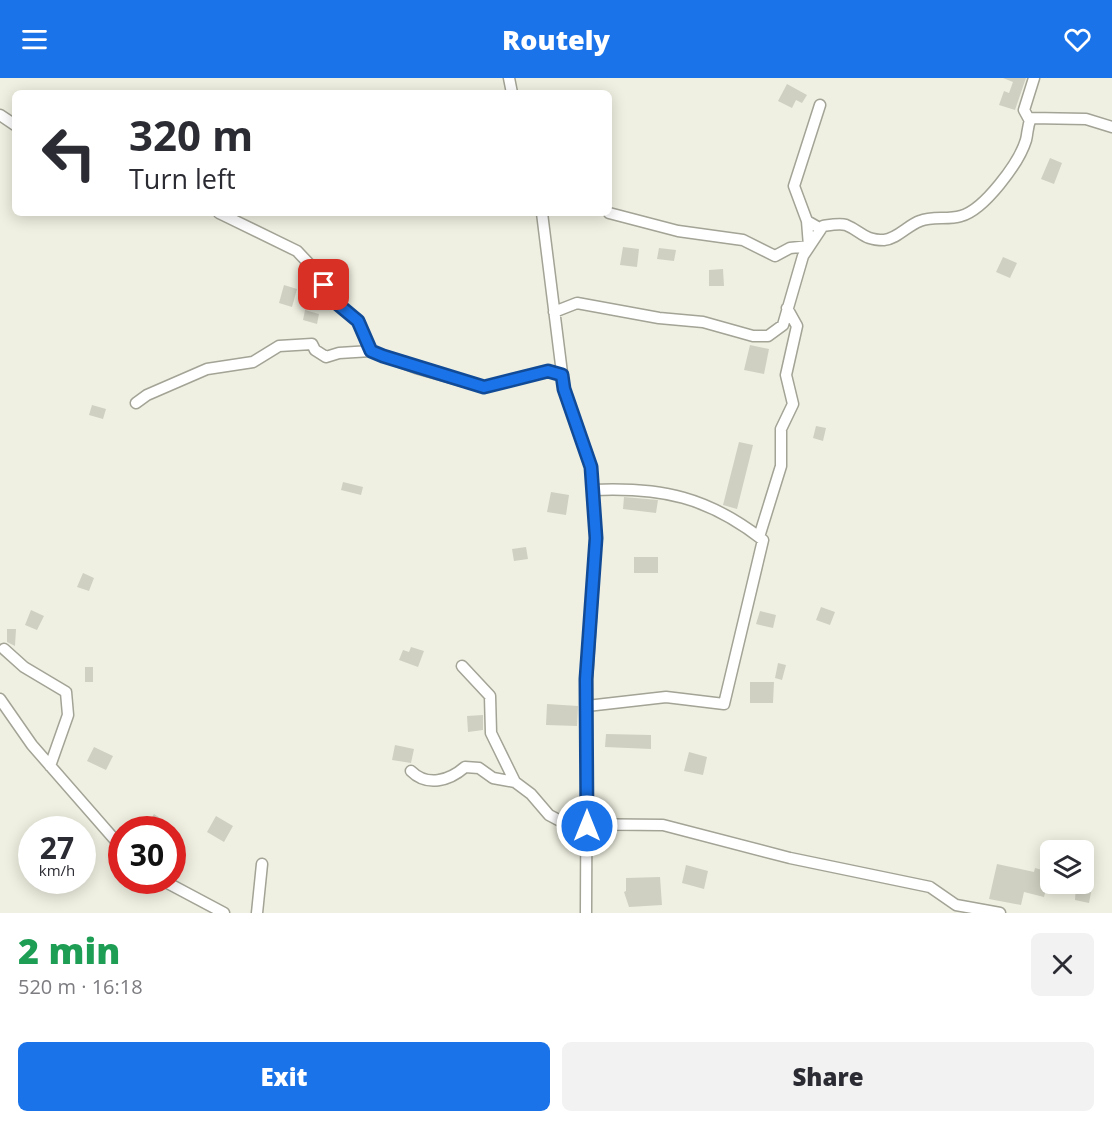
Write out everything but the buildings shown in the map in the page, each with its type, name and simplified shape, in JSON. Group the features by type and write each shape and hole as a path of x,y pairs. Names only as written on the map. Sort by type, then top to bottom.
{"street":[{"path":"554,312 577,303 659,318 703,322 753,336 768,336 783,325 803,256 823,226 845,224 866,239 888,240 922,220 963,216 978,208 990,197 1026,140 1030,121 1024,110 1034,78"},
{"path":"809,246 807,220 794,186 819,105"},
{"path":"1030,121 1031,118 1086,119 1112,127"},
{"path":"612,214 678,231 743,240 775,256 790,248 809,246"},
{"path":"225,216 297,251 314,269 334,301 358,321 371,351"},
{"path":"542,216 564,389 591,467 593,490 596,538 587,706 586,913"},
{"path":"807,220 821,229"},
{"path":"759,537 782,466 782,429 793,404 786,375 796,326 787,308"},
{"path":"136,403 147,394 207,369 253,362 279,346 312,344 315,350 326,357 339,353 371,351 416,368 484,387 548,371 562,375"},
{"path":"587,706 666,697 724,704 763,540 729,515 683,497 648,490 593,490"},
{"path":"4,649 24,667 66,692 68,715 50,766"},
{"path":"462,666 490,696 491,733 515,782"},
{"path":"0,699 50,766 108,832"},
{"path":"411,771 420,780 431,781 456,775 465,768 479,768 493,778 515,782 531,794 549,816 566,824 663,825 790,858 930,888 957,905 1000,913"},
{"path":"257,913 262,864"},
{"path":"186,893 224,913"}],"route":[{"path":"324,285 334,301 358,321 371,351 383,356 484,387 548,371 562,375 564,389 591,467 596,538 586,679 587,826"}]}
